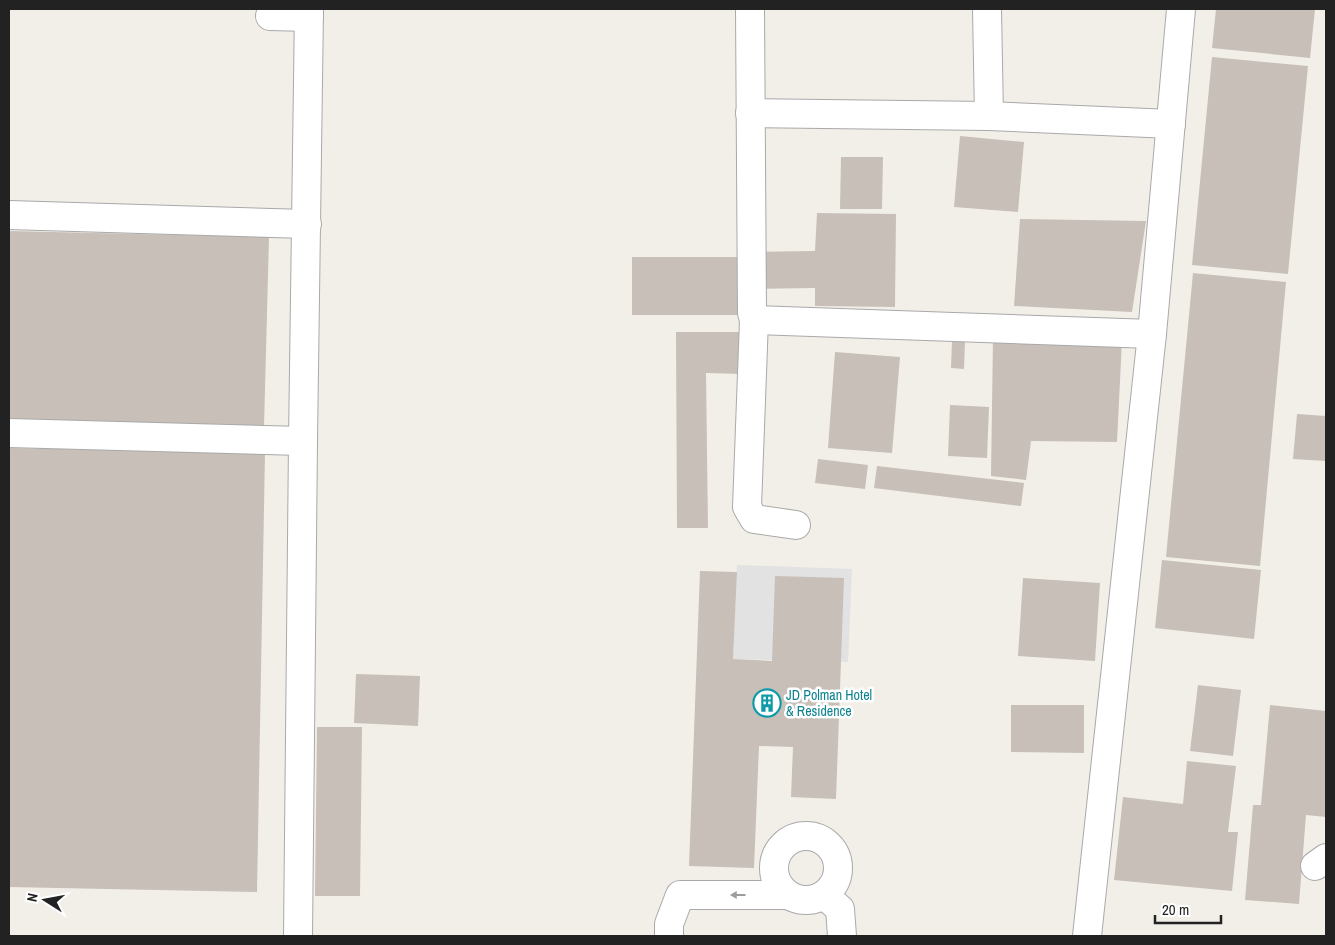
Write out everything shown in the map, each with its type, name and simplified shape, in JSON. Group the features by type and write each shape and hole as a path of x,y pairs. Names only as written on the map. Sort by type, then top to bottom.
{"street":[{"path":"750,9 752,313 754,320 747,507 754,519 796,525"},
{"path":"987,9 989,116"},
{"path":"1087,936 1152,334 1181,9"},
{"path":"270,16 309,13 298,936"},
{"path":"750,114 989,116 1171,124"},
{"path":"9,215 306,224"},
{"path":"754,320 1152,334"},
{"path":"9,433 303,442"},
{"path":"669,936 669,924 680,895 787,895 806,901 824,895 832,888 837,879 839,868 838,858 824,841 814,836 792,838 777,854 774,865 775,876 779,886 787,895"},
{"path":"824,895 840,909 842,936"}],"shaded area":[{"path":"737,565 852,569 848,662 733,659"}],"building":[{"path":"1216,9 1315,9 1310,58 1212,48"},
{"path":"1212,57 1308,66 1288,274 1192,265"},
{"path":"960,136 1024,142 1018,212 954,207"},
{"path":"841,157 883,157 882,209 840,209"},
{"path":"817,213 896,214 895,307 815,306 815,288 754,289 754,252 815,251"},
{"path":"1020,219 1146,221 1132,312 1014,306"},
{"path":"9,231 269,237 264,427 9,421"},
{"path":"632,257 738,257 738,315 632,315"},
{"path":"1193,273 1286,282 1260,566 1166,557"},
{"path":"676,332 743,332 742,374 706,373 708,528 677,528"},
{"path":"993,336 1122,340 1117,442 1031,441 1026,480 991,476"},
{"path":"952,340 965,341 964,369 951,368"},
{"path":"835,352 900,357 892,453 828,448"},
{"path":"950,405 989,407 987,458 948,456"},
{"path":"1297,414 1326,416 1326,461 1293,459"},
{"path":"9,448 265,453 257,892 9,887"},
{"path":"818,459 868,465 865,489 815,483"},
{"path":"877,466 1024,483 1021,506 874,488"},
{"path":"1162,560 1261,570 1254,639 1155,628"},
{"name":"JD Polman Hotel & Residence","path":"700,571 737,572 733,659 772,661 775,576 844,578 836,799 791,797 793,747 759,746 754,868 689,866"},
{"path":"1023,578 1100,583 1095,661 1018,656"},
{"path":"356,674 420,676 418,726 354,723"},
{"path":"1198,685 1241,690 1233,756 1190,751"},
{"path":"1011,705 1084,705 1084,753 1011,752"},
{"path":"1270,705 1326,711 1326,817 1306,815 1299,904 1245,900 1253,805 1261,805"},
{"path":"317,727 362,727 360,896 315,896"},
{"path":"1187,761 1236,766 1228,832 1238,832 1232,891 1114,880 1123,797 1183,804"}],"place":[{"name":"JD Polman Hotel & Residence","path":"767,703"}]}
